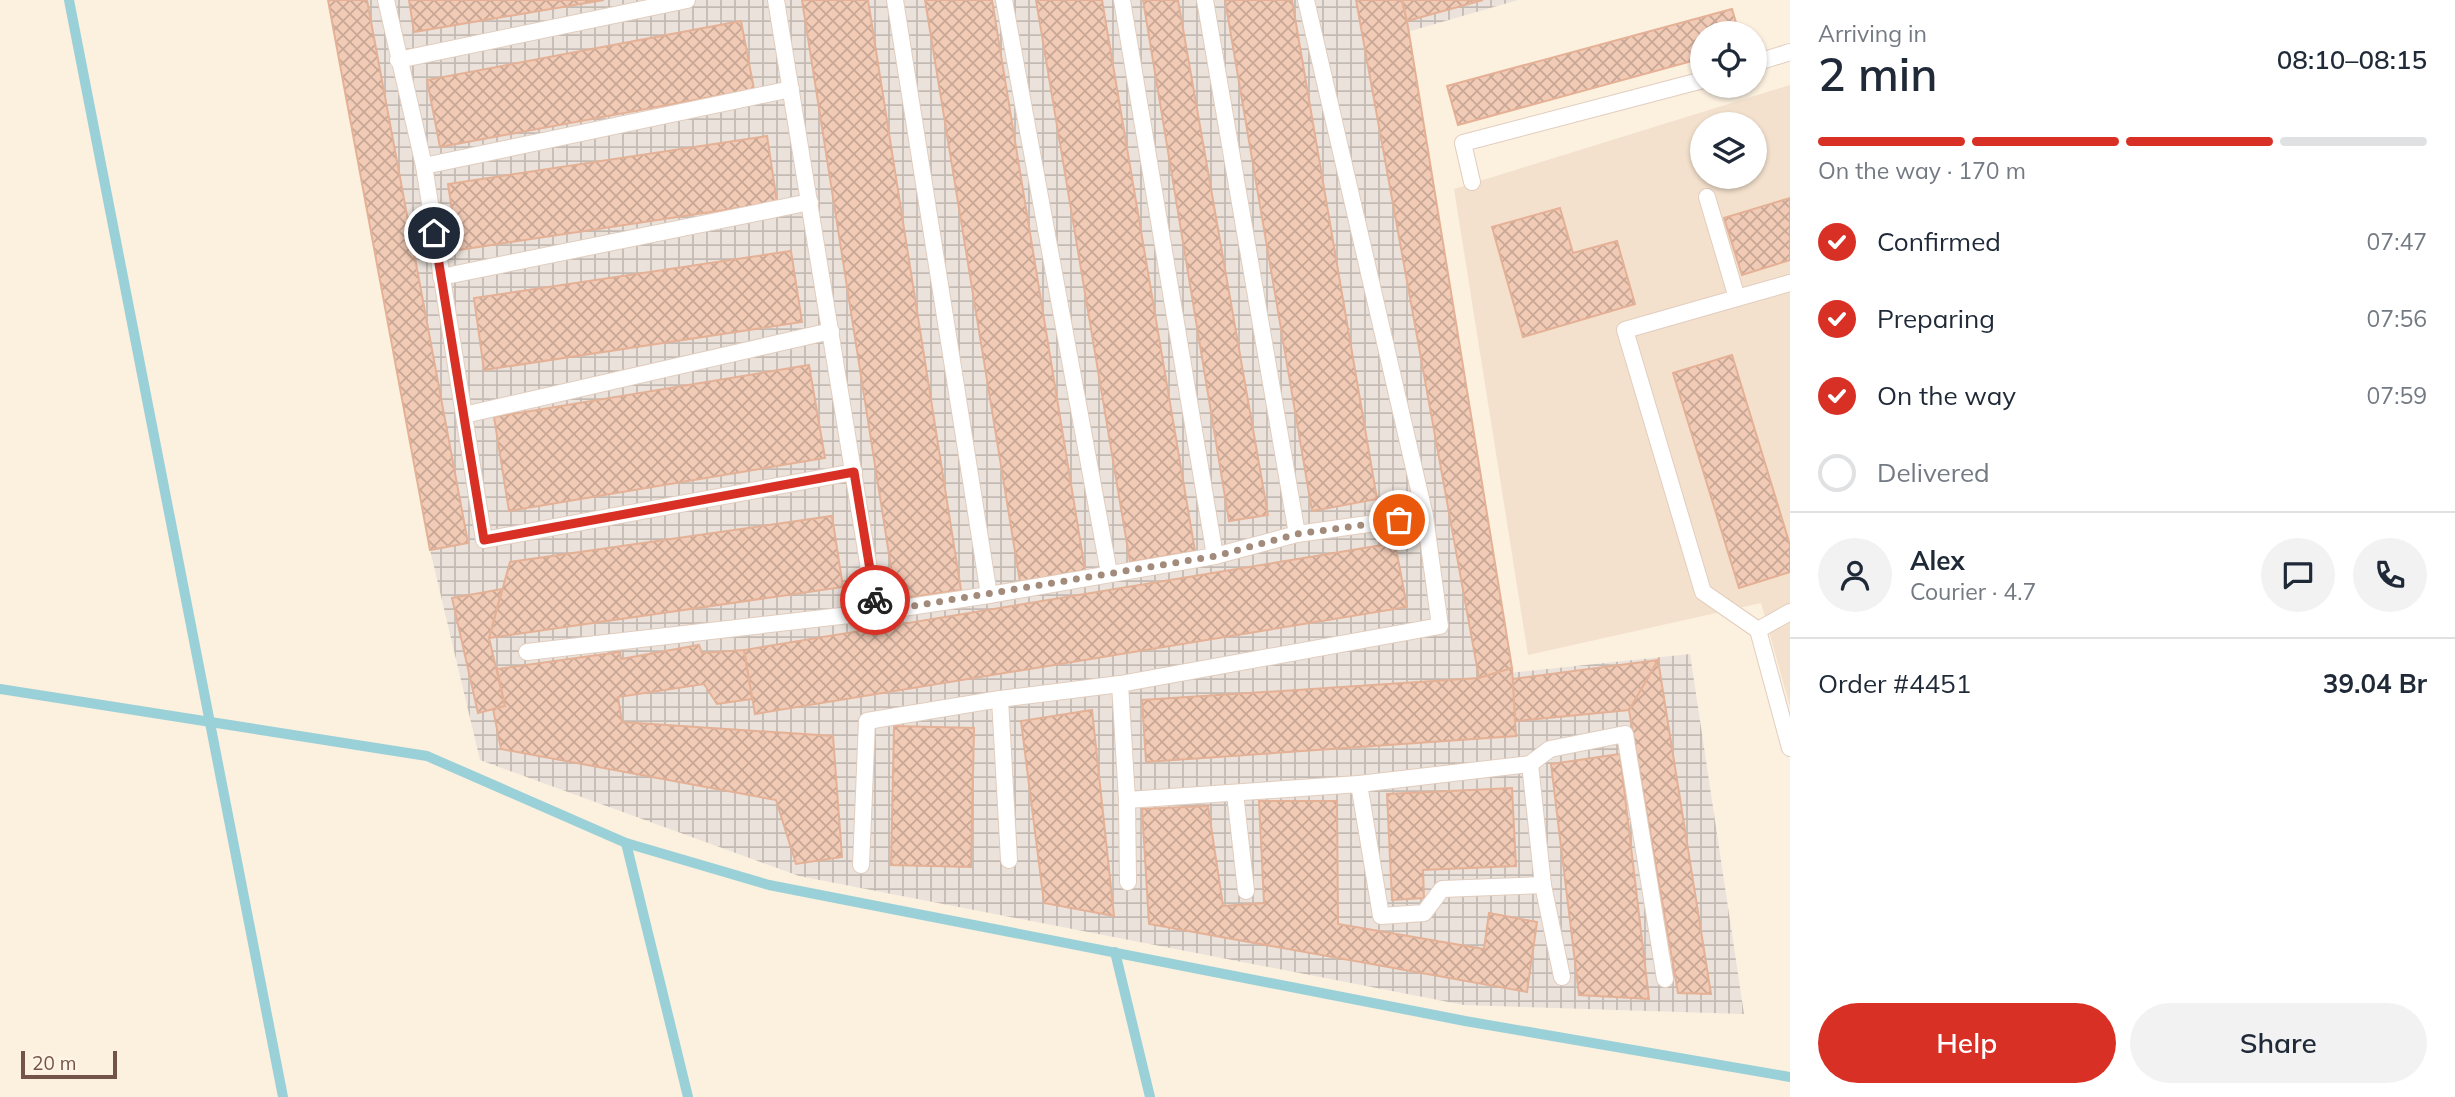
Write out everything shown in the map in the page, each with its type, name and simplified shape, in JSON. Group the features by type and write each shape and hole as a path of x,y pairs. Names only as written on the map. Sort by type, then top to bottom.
{"lane":[{"path":"386,0 424,166 484,540 854,472"},
{"path":"398,60 687,0"},
{"path":"776,0 877,612"},
{"path":"895,0 989,595"},
{"path":"1004,0 1109,573"},
{"path":"1122,0 1216,556"},
{"path":"1205,0 1297,534"},
{"path":"861,865 867,721 1000,699 1120,684 1440,626 1425,516 1307,0"},
{"path":"1767,59 1790,52"},
{"path":"1472,182 1463,143 1690,83"},
{"path":"424,166 791,89"},
{"path":"1707,197 1737,298"},
{"path":"441,277 810,202"},
{"path":"1790,283 1625,330 1703,592 1758,630 1790,748"},
{"path":"464,415 831,331"},
{"path":"527,652 877,612 1216,556 1297,534 1425,516"},
{"path":"1758,630 1790,612"},
{"path":"1120,684 1127,800 1128,882"},
{"path":"1000,699 1009,860"},
{"path":"1127,800 1359,784 1530,764 1550,749 1625,734 1665,979"},
{"path":"1530,764 1544,885 1562,977"},
{"path":"1359,784 1381,916 1424,913 1442,888 1544,885"},
{"path":"1235,793 1246,891"}],"shaded area":[{"path":"328,0 1518,0 1393,36 1499,674 1690,654 1744,1014 1464,1005 799,876 480,760 430,550"},
{"path":"1790,85 1790,707 1761,603 1528,655 1454,189 1690,116 1690,189 1767,189 1767,112 1703,112 1748,98 1767,98 1767,92"}],"building":[{"path":"328,0 367,0 468,543 430,550"},
{"path":"409,0 604,0 414,32"},
{"path":"802,0 868,0 961,590 896,599"},
{"path":"925,0 992,0 1085,570 1020,582"},
{"path":"1036,0 1102,0 1195,551 1130,562"},
{"path":"1143,0 1178,0 1268,515 1229,521"},
{"path":"1225,0 1292,0 1377,499 1312,511"},
{"path":"1356,0 1402,0 1407,21 1512,668 1479,678"},
{"path":"1402,0 1483,0 1407,21"},
{"path":"1732,9 1736,21 1690,21 1690,62 1458,125 1447,86"},
{"path":"741,21 754,89 440,147 427,80"},
{"path":"767,136 777,202 458,250 448,184"},
{"path":"1790,198 1790,260 1742,275 1724,218"},
{"path":"1560,208 1573,253 1617,241 1635,304 1523,337 1492,227"},
{"path":"791,251 802,322 484,370 474,298"},
{"path":"1732,355 1790,545 1790,572 1739,588 1673,373"},
{"path":"809,365 825,458 509,511 494,417"},
{"path":"832,516 843,587 489,638 510,562"},
{"path":"1395,543 1407,607 755,714 744,650"},
{"path":"502,589 489,638 505,706 478,713 452,598"},
{"path":"699,645 702,653 744,650 752,699 717,704 704,684 618,697 622,722 833,736 842,857 796,864 776,800 501,749 493,709 505,706 497,669 620,652 621,659"},
{"path":"1658,660 1711,994 1678,993 1629,710"},
{"path":"1658,660 1629,710 1515,721 1512,679"},
{"path":"1512,668 1516,736 1146,762 1142,700 1479,678"},
{"path":"1092,710 1114,916 1044,903 1021,721"},
{"path":"894,726 974,728 971,867 891,865"},
{"path":"1620,754 1649,999 1579,995 1551,764"},
{"path":"1512,788 1516,866 1423,870 1424,898 1392,900 1387,794"},
{"path":"1259,801 1337,801 1338,924 1484,949 1489,913 1537,922 1527,992 1149,924 1142,809 1208,806 1223,906 1264,903"}],"waterway":[{"path":"69,0 283,1097"},
{"path":"0,689 427,756 626,843 769,885 1465,1021 1790,1077"},
{"path":"626,843 688,1097"},
{"path":"1115,952 1150,1097"}],"way so far":[{"path":"875,600 877,612 1216,556 1297,534 1399,520"}],"route":[{"path":"434,233 484,540 854,472 875,600"}]}
